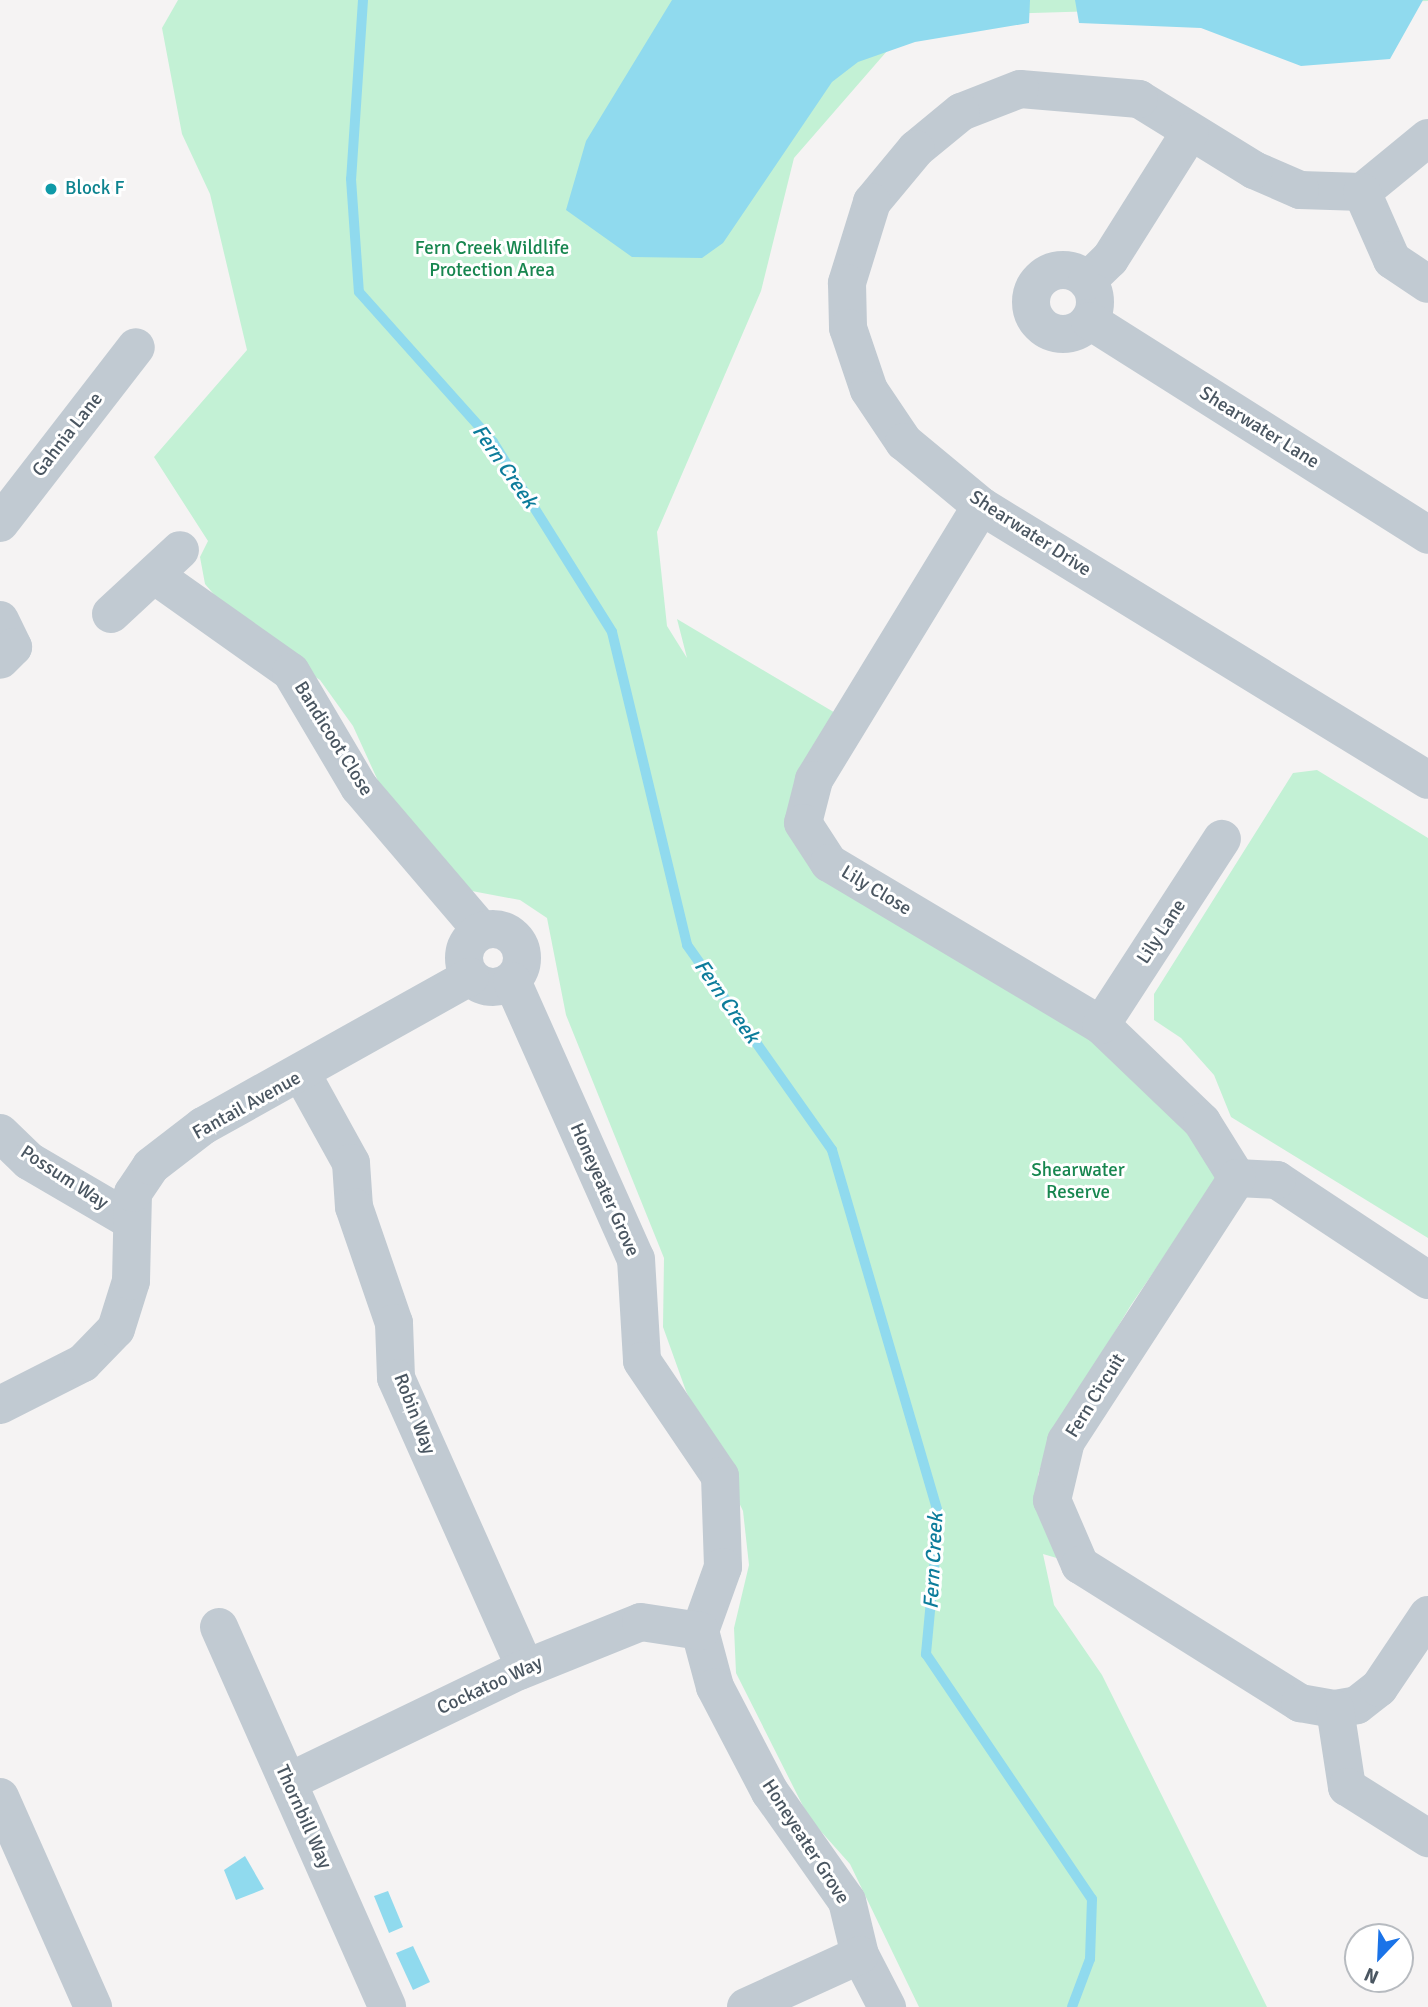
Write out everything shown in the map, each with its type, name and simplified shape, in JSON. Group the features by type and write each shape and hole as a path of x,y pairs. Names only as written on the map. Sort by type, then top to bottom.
{"street":[{"name":"Shearwater Drive","path":"1362,192 1300,190 1190,132 1139,99 1020,89 961,112 916,149 872,202 847,283 848,328 869,390 904,442 981,506 1428,780"},
{"path":"1087,281 1110,259 1190,132"},
{"path":"1428,138 1362,192 1392,260 1428,284"},
{"path":"1051,272 1074,272 1087,281 1096,298 1090,321 1070,334 1047,330 1031,300 1051,272"},
{"name":"Shearwater Lane","path":"1090,321 1428,535"},
{"name":"Gahnia Lane","path":"0,523 136,347"},
{"name":"Lily Close","path":"981,506 814,780 803,824 829,863 1101,1025 1202,1122 1237,1178"},
{"name":"Bandicoot Close","path":"111,614 169,563 291,672 359,787 482,931"},
{"path":"0,620 13,647 0,660"},
{"name":"Lily Lane","path":"1101,1025 1222,839"},
{"path":"482,931 505,931 521,947 520,970 512,981 490,987 470,976 466,947 482,931"},
{"name":"Fantail Avenue","path":"0,1405 83,1363 116,1329 131,1281 130,1220 133,1193 151,1166 203,1126 303,1076 470,976"},
{"name":"Honeyeater Grove","path":"512,981 636,1259 642,1361 720,1476 723,1567 700,1632 715,1687 770,1792 847,1901 860,1955 887,2007"},
{"name":"Robin Way","path":"303,1076 351,1163 354,1207 394,1323 396,1378 525,1668"},
{"name":"Possum Way","path":"0,1133 29,1161 130,1220"},
{"path":"1237,1178 1277,1180 1428,1280"},
{"name":"Fern Circuit","path":"1237,1178 1066,1441 1052,1500 1080,1565 1300,1703 1335,1709"},
{"path":"1428,1615 1379,1688 1357,1705 1335,1709 1347,1787 1428,1838"},
{"name":"Cockatoo Way","path":"288,1782 525,1668 641,1622 700,1632"},
{"name":"Thornbill Way","path":"219,1627 387,2007"},
{"path":"0,1797 93,2007"},
{"path":"746,2007 860,1955"}],"green space":[{"name":"Fern Creek Wildlife Protection Area","path":"178,0 888,0 914,20 794,158 761,291 657,532 667,626 687,658 677,619 837,714 790,814 1095,1037 1193,1132 1217,1179 1131,1305 1050,1439 1038,1475 1060,1559 1043,1554 1054,1605 1102,1675 1267,2007 919,2007 850,1864 809,1818 736,1673 734,1628 749,1565 743,1511 686,1391 663,1327 664,1258 566,1015 547,918 520,900 456,888 384,794 353,726 320,680 246,632 205,584 200,557 208,541 154,457 247,350 210,194 182,134 162,28"},
{"path":"949,0 1428,0 1428,1 970,15"},
{"path":"1317,770 1428,838 1428,1238 1231,1117 1214,1075 1181,1038 1154,1020 1154,994 1293,773"}],"water":[{"path":"672,0 1030,0 1029,23 915,42 858,62 832,82 723,243 702,258 632,257 566,210 586,141"},
{"path":"1075,0 1423,0 1390,59 1301,66 1201,28 1079,23"},
{"path":"245,1856 264,1889 236,1900 224,1870"},
{"path":"388,1891 403,1927 389,1933 374,1896"},
{"path":"413,1946 430,1982 413,1990 396,1953"}],"waterway":[{"name":"Fern Creek","path":"363,0 351,179 359,292 493,442 612,632 687,945 832,1150 939,1516 926,1654 1092,1899 1090,1959 1072,2007"}],"place":[{"name":"Block F","path":"51,189"}],"park label":[{"name":"Shearwater Reserve","path":"1078,1182"}]}
